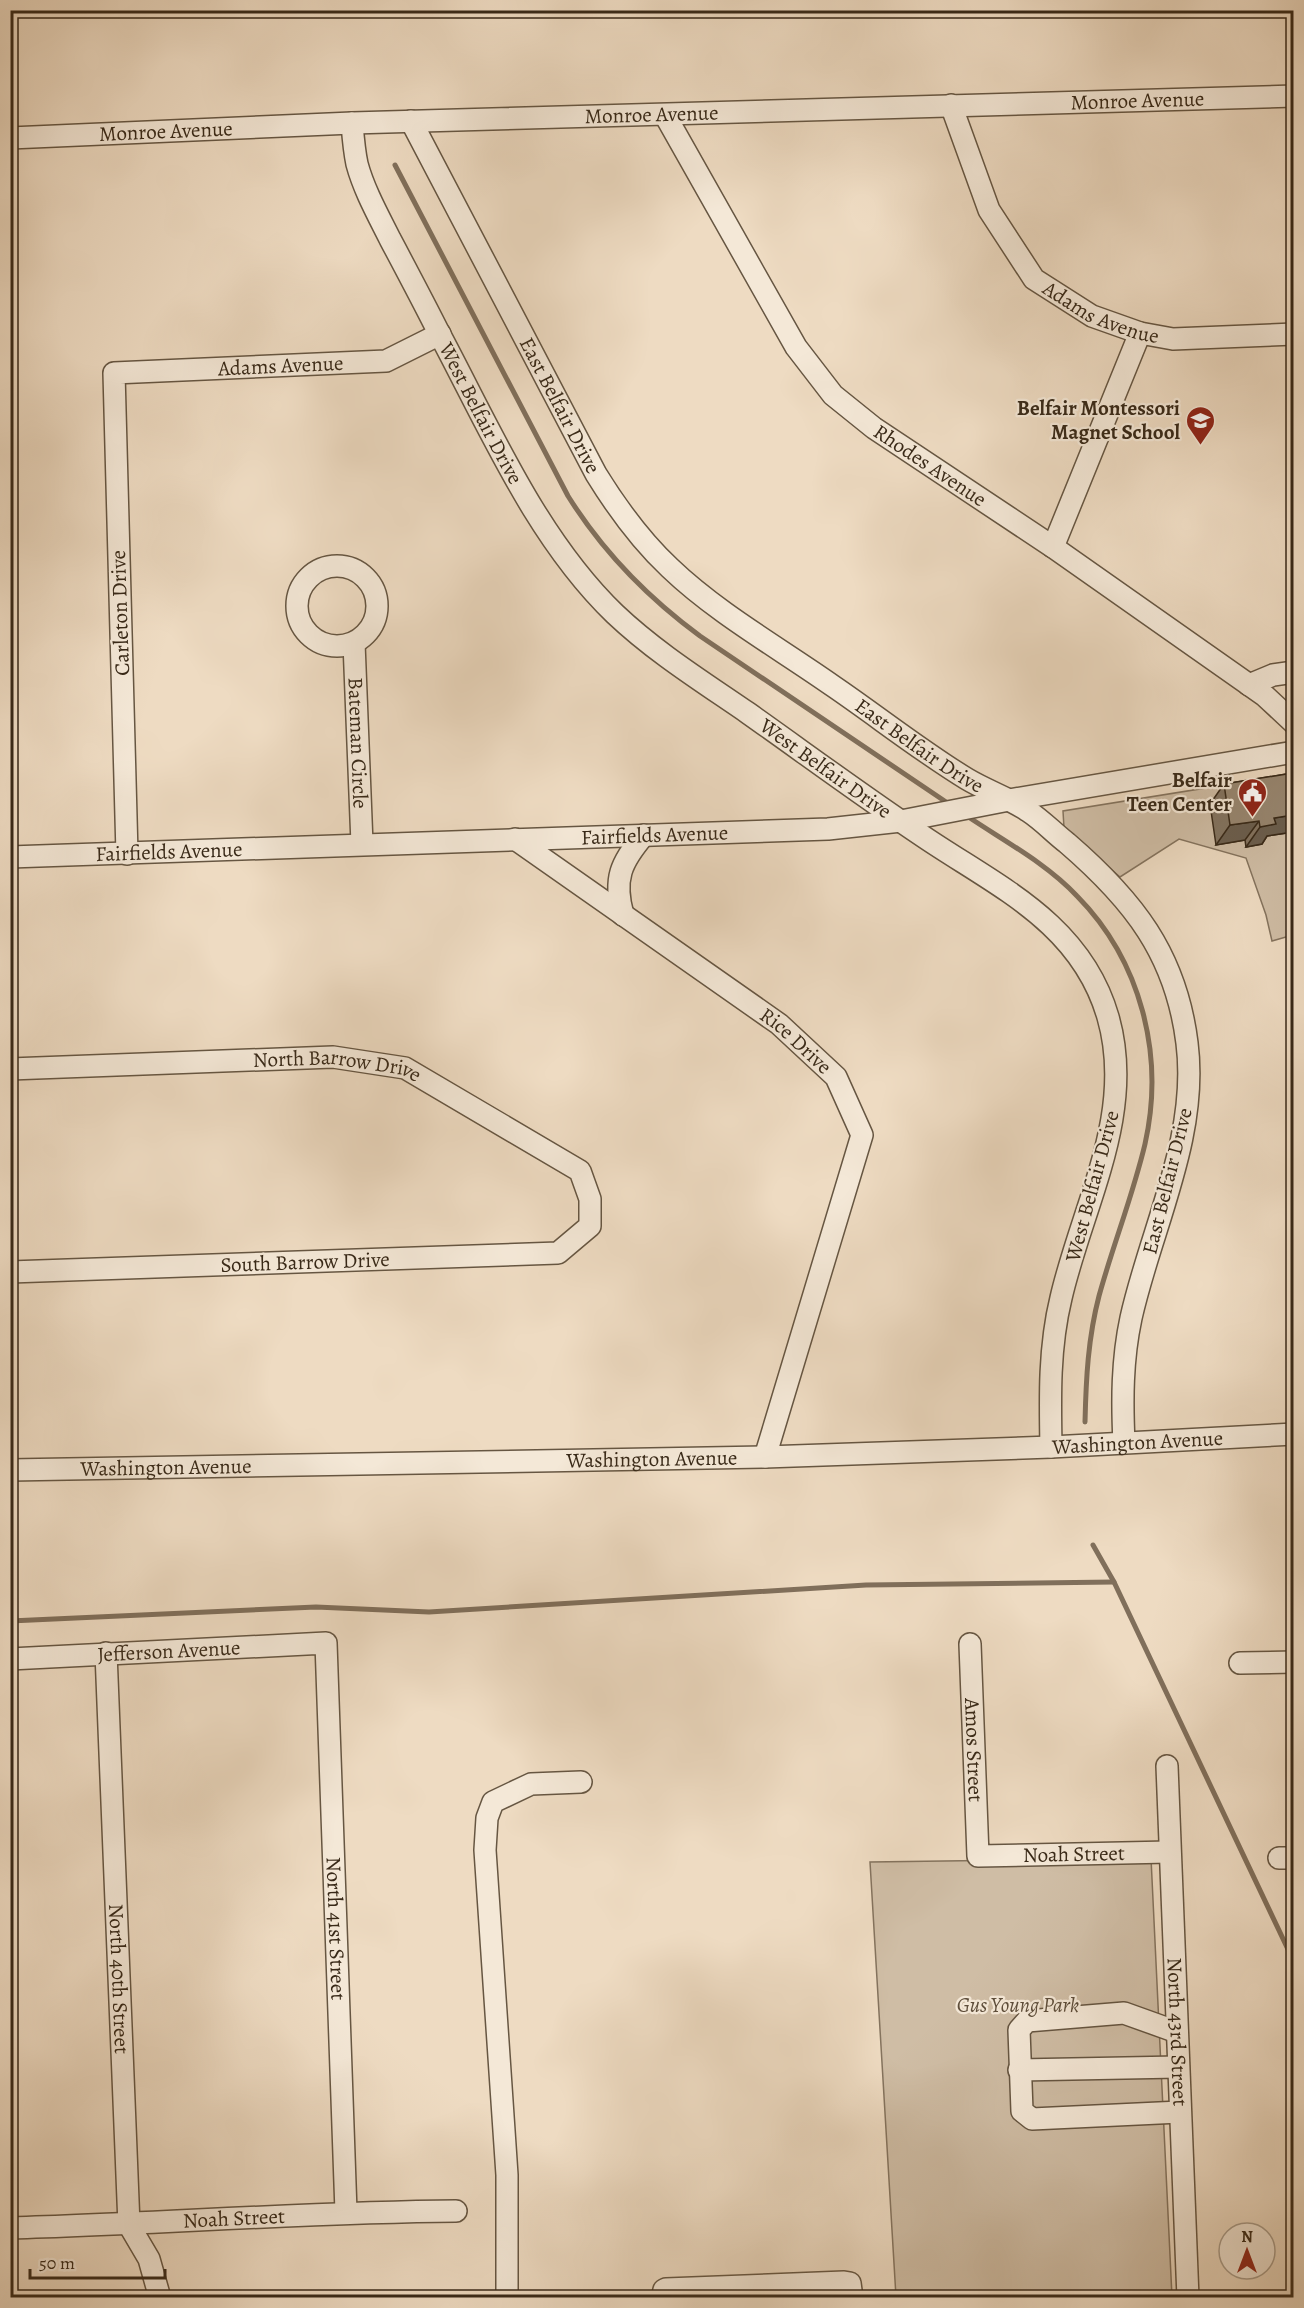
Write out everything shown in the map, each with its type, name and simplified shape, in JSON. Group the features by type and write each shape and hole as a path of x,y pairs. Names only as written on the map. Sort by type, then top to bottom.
{"street":[{"name":"Monroe Avenue","path":"10,138 411,121 1293,96"},
{"name":"Adams Avenue","path":"951,105 989,210 1034,279 1092,316 1140,333 1173,339 1293,334"},
{"name":"Rhodes Avenue","path":"665,115 796,347 833,395 874,428 1053,547 1265,696 1293,723"},
{"name":"East Belfair Drive","path":"411,121 596,474 630,524 654,553 716,605 968,779 1031,812 1103,874 1129,904 1151,936 1168,969 1180,1005 1186,1034 1189,1081 1186,1121 1131,1319 1123,1379 1124,1443"},
{"name":"West Belfair Drive","path":"352,123 355,153 361,177 378,216 529,502 568,562 599,598 664,655 910,819 1036,911 1053,926 1086,964 1108,1017 1115,1051 1116,1084 1105,1154 1061,1297 1057,1319 1051,1369 1051,1447"},
{"path":"1053,547 1140,333"},
{"name":"Adams Avenue","path":"114,373 386,361 440,334"},
{"name":"Carleton Drive","path":"114,373 127,854"},
{"name":"Bateman Circle","path":"354,643 362,844"},
{"path":"1249,685 1273,675 1293,672"},
{"name":"Fairfields Avenue","path":"10,857 828,829 910,819 1293,752"},
{"path":"623,915 618,889 622,866 628,854 644,835"},
{"name":"Rice Drive","path":"515,839 779,1024 836,1077 862,1135 765,1457"},
{"name":"North Barrow Drive","path":"10,1069 333,1057 405,1068 580,1171 590,1199 590,1226"},
{"name":"South Barrow Drive","path":"10,1272 558,1253 590,1226"},
{"name":"Washington Avenue","path":"10,1470 765,1457 1051,1447 1293,1434"},
{"name":"Jefferson Avenue","path":"10,1659 326,1643"},
{"name":"North 41st Street","path":"326,1643 346,2212"},
{"name":"Amos Street","path":"970,1644 978,1856"},
{"name":"North 40th Street","path":"106,1653 129,2225 149,2259 160,2298"},
{"path":"1240,1663 1293,1662"},
{"name":"North 43rd Street","path":"1167,1767 1188,2298"},
{"path":"507,2298 507,2175 485,1850 487,1818 494,1802 531,1784 581,1782"},
{"name":"Noah Street","path":"978,1856 1169,1852"},
{"path":"1177,2032 1124,2013 1027,2021 1019,2030 1020,2070 1022,2111 1032,2119 1180,2112"},
{"path":"1020,2070 1178,2067"},
{"name":"Noah Street","path":"10,2228 129,2225 346,2212 456,2211"},
{"path":"662,2298 666,2289 844,2282 850,2283 852,2298"}],"green space":[{"path":"1293,774 1293,935 1272,941 1266,915 1246,858 1179,839 1120,877 1064,828 1063,811"},
{"name":"Gus Young Park","path":"1151,1858 1172,2297 896,2297 870,1862"}],"building":[{"path":"1293,773 1293,815 1274,818 1276,824 1260,827 1259,821 1230,825 1224,784"}],"waterway":[{"path":"395,165 568,496 611,555 662,606 700,636 952,806"},
{"path":"967,816 1052,873 1077,896 1099,922 1132,980 1149,1044 1152,1077 1145,1144 1095,1312 1088,1359 1085,1422"},
{"path":"1093,1545 1114,1582 1294,1962"},
{"path":"10,1621 316,1607 429,1612 866,1585 1114,1582"}],"place":[{"name":"Belfair Montessori Magnet School","path":"1201,446"},
{"name":"Belfair Teen Center","path":"1253,818"}]}
